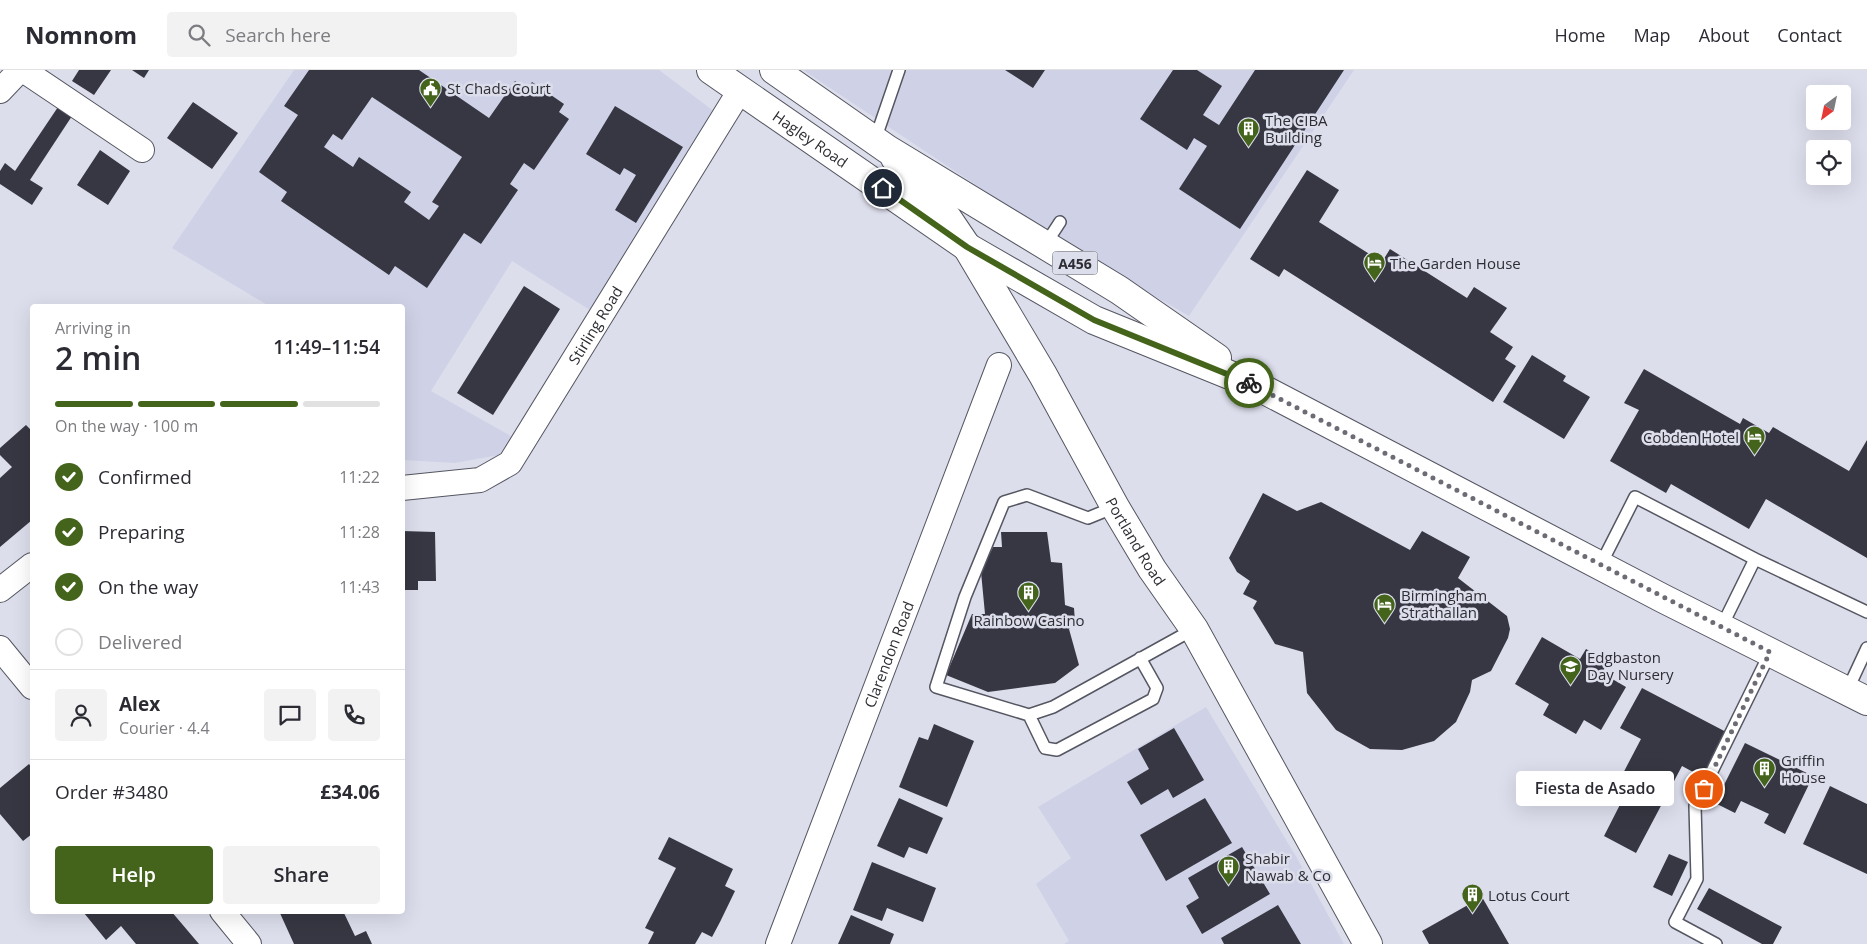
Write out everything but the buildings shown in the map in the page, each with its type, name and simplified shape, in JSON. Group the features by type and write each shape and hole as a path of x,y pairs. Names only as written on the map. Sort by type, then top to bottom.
{"main road":[{"name":"Hagley Road","path":"711,70 739,92 967,247 1094,320 1257,386 1600,566 1857,696"},
{"name":"Hagley Road","path":"774,70 881,144 1119,290 1257,386"},
{"name":"Portland Road","path":"881,144 942,210 967,247 1046,381 1115,507 1152,569 1194,629 1368,944"}],"street":[{"path":"0,92 22,70 142,150"},
{"name":"Stirling Road","path":"405,488 480,480 510,463 739,92"},
{"name":"Clarendon Road","path":"778,944 999,365"},
{"path":"0,590 30,567"},
{"path":"0,648 30,684"},
{"path":"224,914 249,944"}],"lane":[{"path":"881,144 899,70"},
{"path":"1045,245 1060,222"},
{"path":"1115,507 1088,518 1027,496 1004,502 965,597 936,687 1029,715 1053,707 1194,629"},
{"path":"1600,566 1635,497 1755,559 1867,612"},
{"path":"1721,628 1755,559"},
{"path":"1857,696 1867,648"},
{"path":"1716,944 1675,922 1697,879 1695,806 1770,652"},
{"path":"1029,715 1045,748 1057,750 1153,699 1157,688 1140,658"}],"shaded area":[{"path":"294,70 659,70 715,112 590,310 512,261 431,391 511,436 499,455 455,463 405,460 405,304 266,304 172,248"},
{"path":"803,70 1354,70 1189,316 1063,243"},
{"path":"1206,707 1297,858 1344,944 1064,944 1069,941 1036,884 1071,858 1038,807"}],"way so far":[{"path":"1249,383 1664,599 1770,652 1704,789"}],"place":[{"name":"St Chads Court","path":"431,107"},
{"name":"The CIBA Building","path":"1249,148"},
{"name":"The Garden House","path":"1374,282"},
{"name":"Cobden Hotel","path":"1755,456"},
{"name":"Rainbow Casino","path":"1029,611"},
{"name":"Birmingham Strathallan","path":"1385,623"},
{"name":"Edgbaston Day Nursery","path":"1571,685"},
{"name":"Griffin House","path":"1765,788"},
{"name":"Fiesta de Asado","path":"1704,789"},
{"name":"Shabir Nawab & Co","path":"1229,886"},
{"name":"Lotus Court","path":"1472,914"}],"route":[{"path":"883,188 967,247 1094,320 1249,383"}]}
